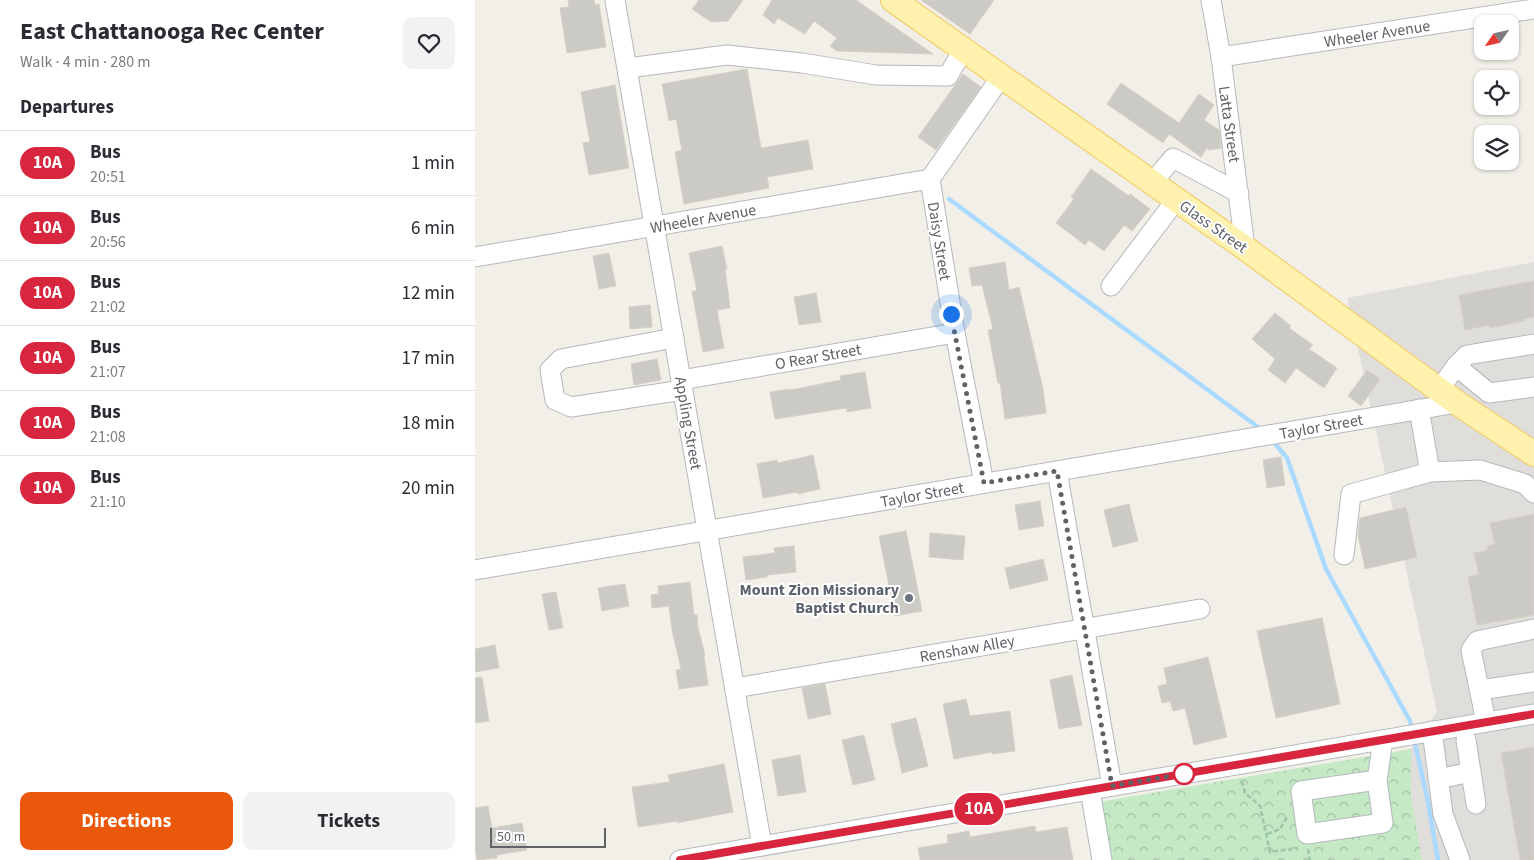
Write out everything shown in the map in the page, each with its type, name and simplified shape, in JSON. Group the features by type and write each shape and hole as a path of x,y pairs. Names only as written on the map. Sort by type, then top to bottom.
{"main road":[{"name":"Glass Street","path":"893,0 1245,248 1448,396 1534,454"}],"street":[{"name":"Appling Street","path":"615,0 762,846"},
{"name":"Latta Street","path":"1211,0 1221,57 1245,248"},
{"path":"1533,0 1534,8"},
{"name":"Wheeler Avenue","path":"1221,57 1534,8"},
{"path":"628,68 727,54 803,63 876,75 948,76 963,50"},
{"name":"Daisy Street","path":"984,483 955,333 930,179 1001,77"},
{"path":"1152,183 1173,158 1239,193"},
{"name":"Wheeler Avenue","path":"475,257 930,179"},
{"path":"1111,286 1176,200"},
{"name":"O Rear Street","path":"674,338 561,359 550,370 555,400 571,407 955,333"},
{"path":"1448,396 1456,366 1467,355 1534,344"},
{"path":"1456,366 1489,393 1534,386"},
{"name":"Taylor Street","path":"475,570 1419,409 1448,396"},
{"path":"1419,409 1430,472"},
{"path":"1344,555 1351,494 1430,472 1480,470 1531,482"},
{"path":"1057,471 1112,786"},
{"name":"Renshaw Alley","path":"735,688 1200,608"},
{"path":"1486,722 1471,650 1477,641 1534,629"},
{"path":"1480,690 1534,682"},
{"path":"680,860 762,846 786,851 1090,790 1534,714"},
{"path":"1428,732 1443,814 1460,860"},
{"path":"1377,780 1301,791 1307,834 1383,823 1377,780 1383,740"},
{"path":"1466,740 1476,804"},
{"path":"1438,779 1471,772"},
{"path":"1090,790 1102,860"}],"path":[{"path":"1241,778 1245,793 1260,806 1270,852 1299,848"},
{"path":"1267,834 1280,829 1287,815"},
{"path":"1308,846 1310,860"}],"shaded area":[{"path":"1534,262 1534,860 1422,860 1411,794 1411,749 1437,712 1347,298"}],"green space":[{"path":"1411,749 1411,794 1422,860 1110,860 1099,802"}],"building":[{"path":"568,0 594,0 595,5 599,4 606,47 567,53 560,8 569,7"},
{"path":"699,0 743,0 728,21 711,22 692,9"},
{"path":"772,0 856,0 933,54 837,51 830,46 837,38 814,21 805,34 778,18 774,24 763,15"},
{"path":"921,0 994,0 970,34"},
{"path":"747,69 761,148 808,140 813,169 767,177 769,188 684,204 675,152 682,150 676,119 669,121 662,84"},
{"path":"963,74 981,87 936,150 918,137"},
{"path":"1121,83 1179,123 1199,94 1214,105 1204,120 1219,130 1221,148 1209,150 1207,148 1201,157 1169,134 1163,143 1107,104"},
{"path":"615,85 629,168 589,175 583,143 590,142 581,92"},
{"path":"1091,169 1150,209 1132,231 1124,225 1104,251 1089,240 1085,245 1056,223 1074,199 1071,197"},
{"path":"722,246 727,269 725,269 730,308 717,310 724,348 703,352 692,291 697,291 689,253"},
{"path":"609,253 616,286 599,289 593,256"},
{"path":"1005,262 1009,290 1019,287 1043,389 1046,413 1005,419 1000,383 998,383 988,330 993,329 982,285 972,286 969,268"},
{"path":"1534,281 1534,317 1490,328 1489,325 1465,330 1459,295"},
{"path":"816,293 821,322 799,325 794,297"},
{"path":"650,305 652,327 630,329 629,307"},
{"path":"1275,313 1291,326 1289,328 1313,345 1309,349 1337,368 1324,388 1296,368 1285,383 1268,370 1275,359 1252,339"},
{"path":"657,359 661,380 634,385 631,364"},
{"path":"1367,370 1380,379 1361,406 1348,396"},
{"path":"865,372 871,408 847,412 846,408 775,419 770,392 791,390 841,380 840,376"},
{"path":"813,455 820,489 798,494 797,492 763,498 757,464 777,460 778,463"},
{"path":"1281,457 1285,485 1267,488 1263,460"},
{"path":"1040,501 1044,526 1019,530 1015,505"},
{"path":"1129,504 1138,541 1113,547 1104,510"},
{"path":"1406,507 1417,557 1365,569 1358,535 1360,518"},
{"path":"1534,514 1534,615 1477,625 1468,577 1479,574 1474,553 1488,550 1487,546 1495,544 1490,523"},
{"path":"906,531 922,611 895,616 879,536"},
{"path":"930,533 965,536 963,560 929,557"},
{"path":"794,546 796,572 767,575 767,577 746,580 743,557 775,553 774,548"},
{"path":"1043,559 1048,580 1010,589 1005,568"},
{"path":"690,582 694,615 697,615 698,628 705,655 708,685 679,689 676,670 681,669 672,630 669,606 652,608 651,595 659,594 658,586"},
{"path":"625,584 629,606 602,611 598,588"},
{"path":"556,592 563,628 549,630 542,594"},
{"path":"1322,618 1340,704 1276,718 1257,631"},
{"path":"495,645 499,668 475,672 475,649"},
{"path":"1208,657 1227,737 1194,745 1185,708 1173,711 1170,701 1162,703 1158,686 1167,684 1164,668"},
{"path":"1072,675 1082,725 1059,729 1050,680"},
{"path":"482,677 489,721 475,723 475,678"},
{"path":"825,684 831,714 808,719 802,688"},
{"path":"966,699 970,716 1010,711 1015,751 992,754 992,752 954,759 943,704"},
{"path":"916,718 928,766 902,773 891,724"},
{"path":"864,735 875,780 853,785 842,740"},
{"path":"1534,747 1534,860 1520,860 1501,753"},
{"path":"800,755 806,792 778,796 772,760"},
{"path":"724,764 733,812 677,823 677,821 638,827 632,787 670,782 668,775"},
{"path":"488,806 492,828 522,823 527,850 497,855 497,858 477,860 475,849 475,808"},
{"path":"1035,826 1036,832 1067,827 1073,860 920,860 918,848 948,843 947,835 969,831 970,837"}],"waterway":[{"path":"949,199 1262,430"},
{"path":"1271,439 1287,458 1326,569 1410,721 1412,729"},
{"path":"1414,739 1438,860"}],"bus line":[{"name":"10A","path":"680,860 1534,714"}],"place":[{"name":"Mount Zion Missionary Baptist Church","path":"909,598"}],"route":[{"path":"951,314 984,483 1057,471 1112,786 1189,773 1184,774"}]}
